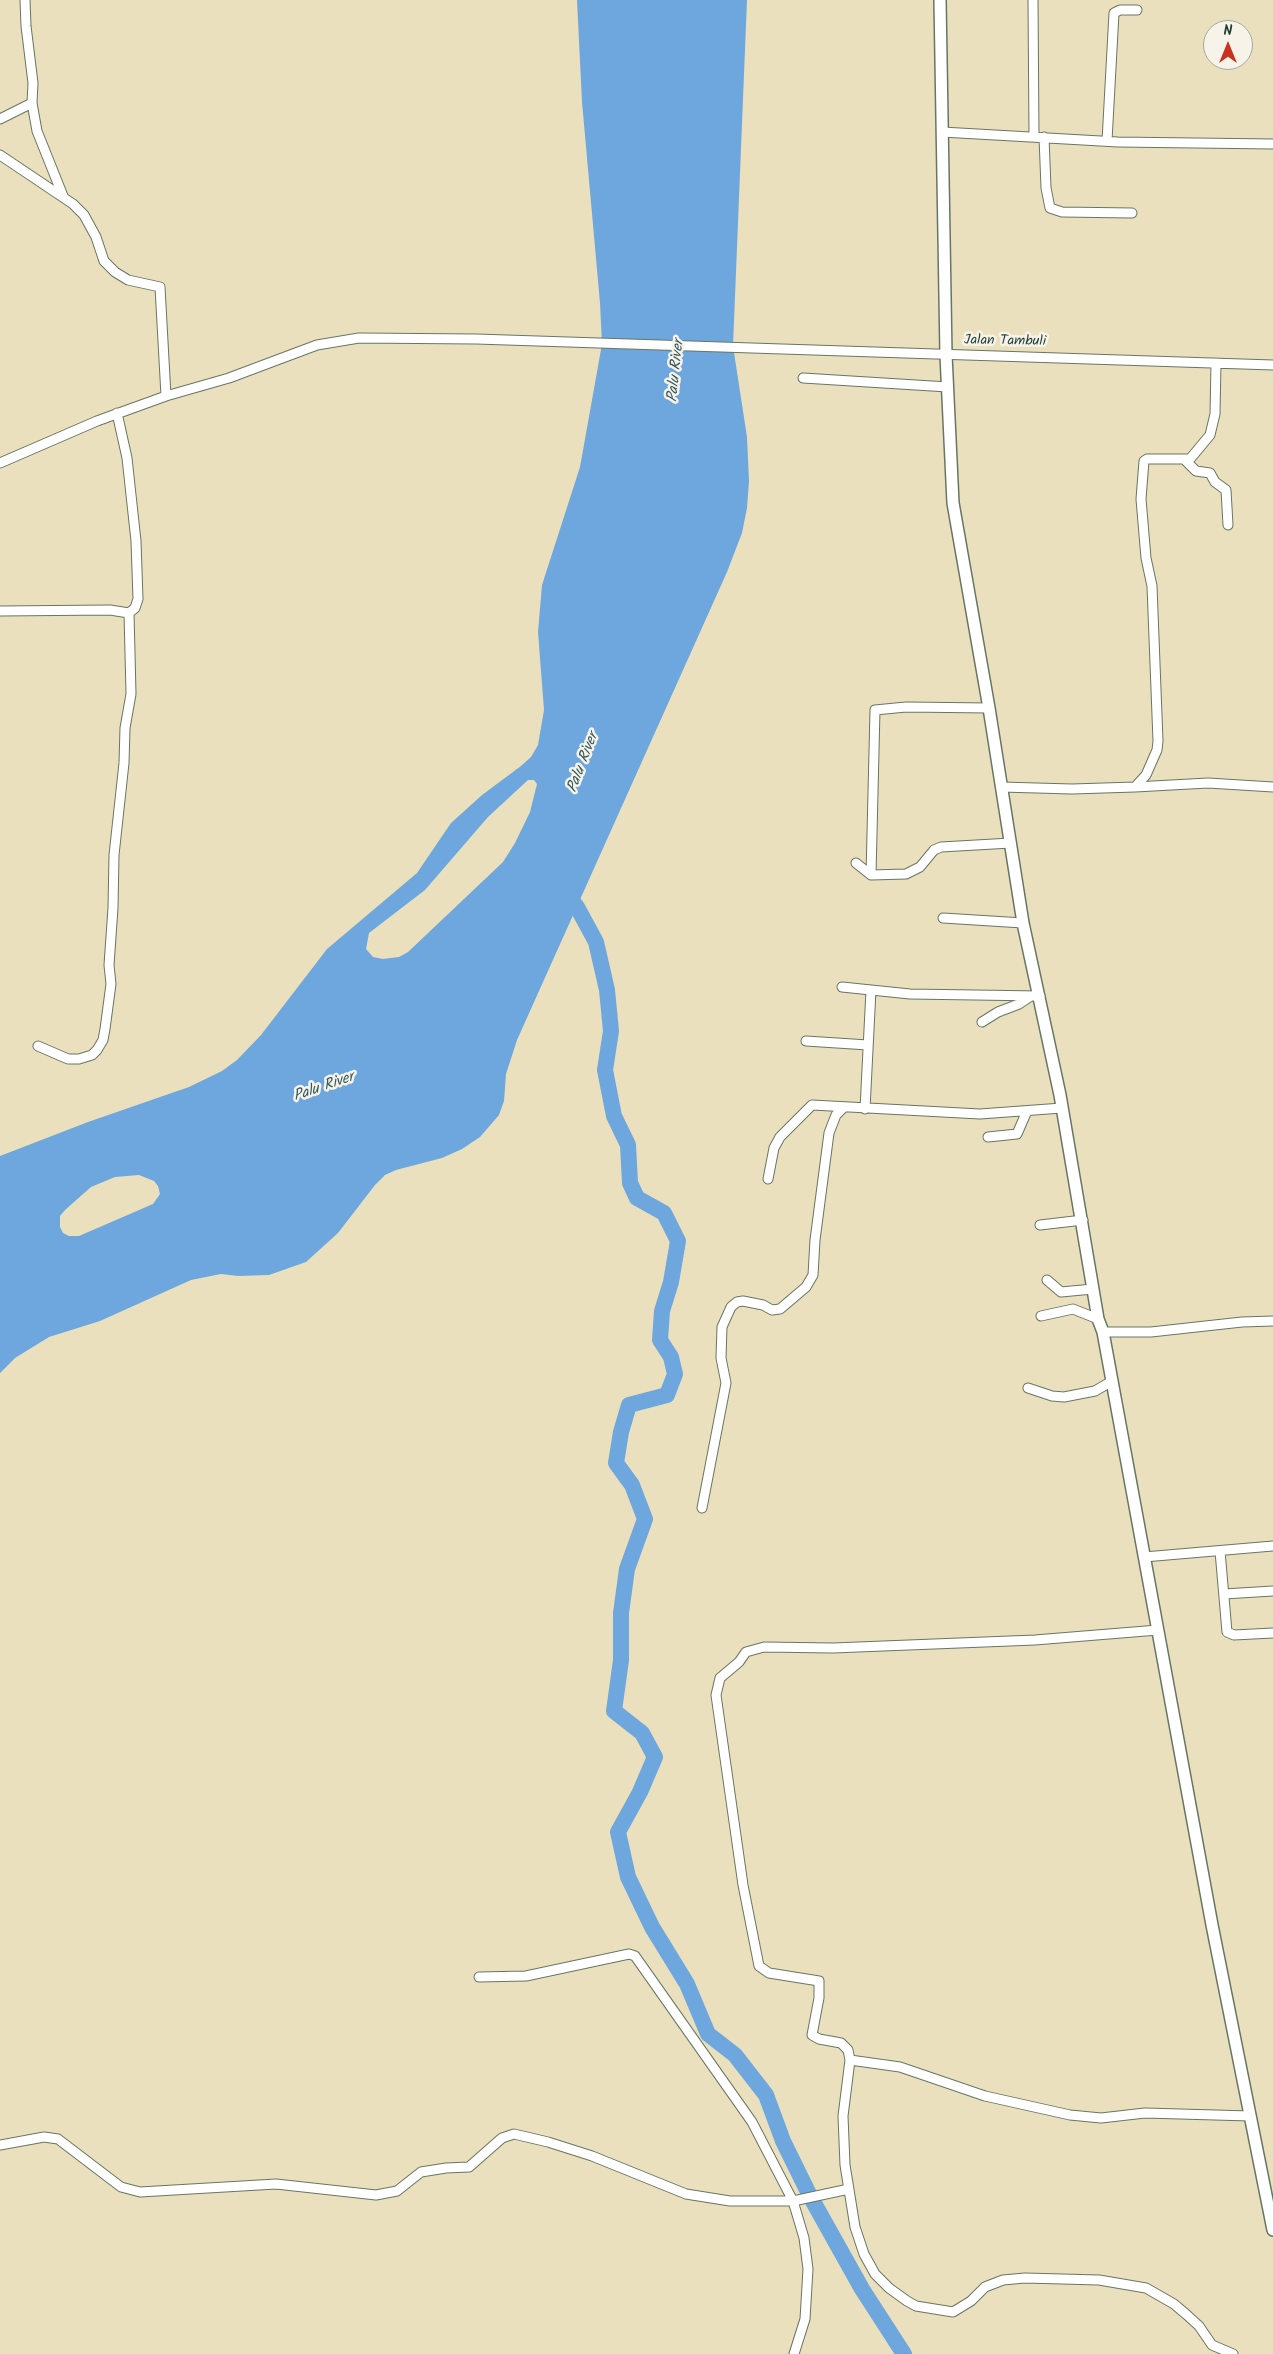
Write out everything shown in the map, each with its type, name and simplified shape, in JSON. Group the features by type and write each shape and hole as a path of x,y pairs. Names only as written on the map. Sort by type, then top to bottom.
{"main road":[{"path":"940,0 946,355 949,462 953,503 989,708 1035,996 1062,1108 1083,1220 1098,1319 1103,1332 1273,2230"}],"street":[{"path":"26,0 26,26 33,83 32,103 36,131 63,196"},
{"path":"1033,0 1034,136"},
{"path":"1107,141 1114,13 1120,10 1137,10"},
{"path":"0,119 32,103"},
{"path":"942,132 1107,141 1273,144"},
{"path":"1044,137 1046,188 1050,208 1062,212 1132,213"},
{"path":"0,155 63,196 84,215 96,237 104,261 115,272 128,280 160,287 166,396"},
{"name":"Jalan Tambuli","path":"0,463 117,413 166,396 229,378 317,345 346,339 380,337 468,338 946,355 1131,358 1273,365"},
{"path":"1135,787 1146,775 1158,741 1152,586 1146,558 1141,499 1144,464 1147,459 1185,460 1194,455 1213,430 1216,407 1216,363"},
{"path":"803,378 948,387"},
{"path":"0,611 110,610 129,613 135,608 138,599 138,558 128,466 117,413"},
{"path":"1185,460 1192,469 1210,473 1215,482 1226,490 1228,525"},
{"path":"38,1046 68,1059 79,1059 92,1055 97,1050 105,1029 111,984 109,965 114,855 124,763 125,728 131,694 129,613"},
{"path":"871,875 874,710 906,707 989,708"},
{"path":"1001,787 1072,789 1208,783 1273,787"},
{"path":"856,863 871,875 912,872 930,858 934,850 941,846 1011,844"},
{"path":"943,918 1023,923"},
{"path":"842,987 910,994 1035,996"},
{"path":"865,1109 871,990"},
{"path":"982,1022 998,1012 1035,996"},
{"path":"806,1041 868,1045"},
{"path":"768,1178 774,1148 780,1137 806,1108 812,1105 980,1114 1062,1108"},
{"path":"702,1508 726,1383 721,1358 722,1327 731,1307 737,1302 743,1301 763,1305 772,1310 780,1310 806,1288 813,1275 815,1240 828,1133 836,1115 844,1107"},
{"path":"988,1137 1017,1134 1027,1110"},
{"path":"1040,1225 1083,1220"},
{"path":"1047,1280 1061,1292 1093,1288"},
{"path":"1041,1316 1073,1310 1098,1319"},
{"path":"1103,1332 1151,1332 1242,1322 1273,1321"},
{"path":"1028,1388 1052,1396 1064,1397 1095,1391 1112,1382"},
{"path":"1144,1556 1273,1546"},
{"path":"1220,1551 1228,1633 1242,1635 1273,1633"},
{"path":"1224,1594 1273,1591"},
{"path":"1158,1630 1025,1640 833,1648 764,1647 746,1652 739,1662 720,1678 716,1695 743,1886 759,1966 770,1973 819,1982 819,1998 812,2035 819,2039 842,2043 848,2050 850,2060 843,2116 848,2189 855,2227 864,2254 873,2269 889,2288 916,2306 954,2312 971,2301 985,2287 1003,2280 1025,2278 1099,2280 1153,2291 1187,2315 1199,2326 1212,2345 1233,2354"},
{"path":"479,1977 526,1976 629,1954 635,1956 752,2122 793,2200 804,2238 808,2269 805,2319 794,2354"},
{"path":"850,2060 905,2068 945,2084 985,2096 1070,2115 1101,2118 1145,2113 1250,2116"},
{"path":"0,2145 44,2137 58,2139 121,2187 140,2192 276,2184 376,2196 397,2191 421,2172 469,2167 502,2138 514,2134 583,2153 686,2194 730,2201 793,2200 848,2189"}],"water":[{"name":"Palu River","path":"577,0 747,0 733,346 747,437 749,481 747,508 742,533 727,572 517,1040 506,1074 504,1101 499,1115 480,1137 462,1149 442,1158 396,1170 385,1175 338,1233 306,1262 269,1275 238,1276 221,1274 191,1280 100,1321 49,1337 15,1358 0,1373 0,1156 88,1122 189,1087 222,1071 237,1060 261,1035 327,949 417,873 451,823 482,795 521,766 531,757 538,745 544,710 538,632 542,585 580,467 602,344 582,102","holes":["528,780 534,780 537,784 530,812 515,843 503,862 408,952 399,957 383,959 373,957 366,949 369,933 425,890 488,817","139,1175 154,1181 158,1186 160,1194 153,1204 79,1236 69,1236 63,1233 60,1227 60,1216 91,1187 115,1177"]}],"waterway":[{"path":"564,890 577,907 596,942 607,990 611,1031 605,1070 614,1116 628,1145 630,1183 637,1198 664,1213 678,1241 671,1282 662,1311 660,1340 671,1357 675,1374 667,1395 629,1405 621,1432 616,1463 632,1485 645,1519 627,1569 621,1613 621,1660 614,1711 642,1733 655,1757 640,1792 618,1832 628,1877 652,1927 687,1984 708,2034 735,2055 766,2095 783,2141 810,2196 862,2289 904,2354"}]}
